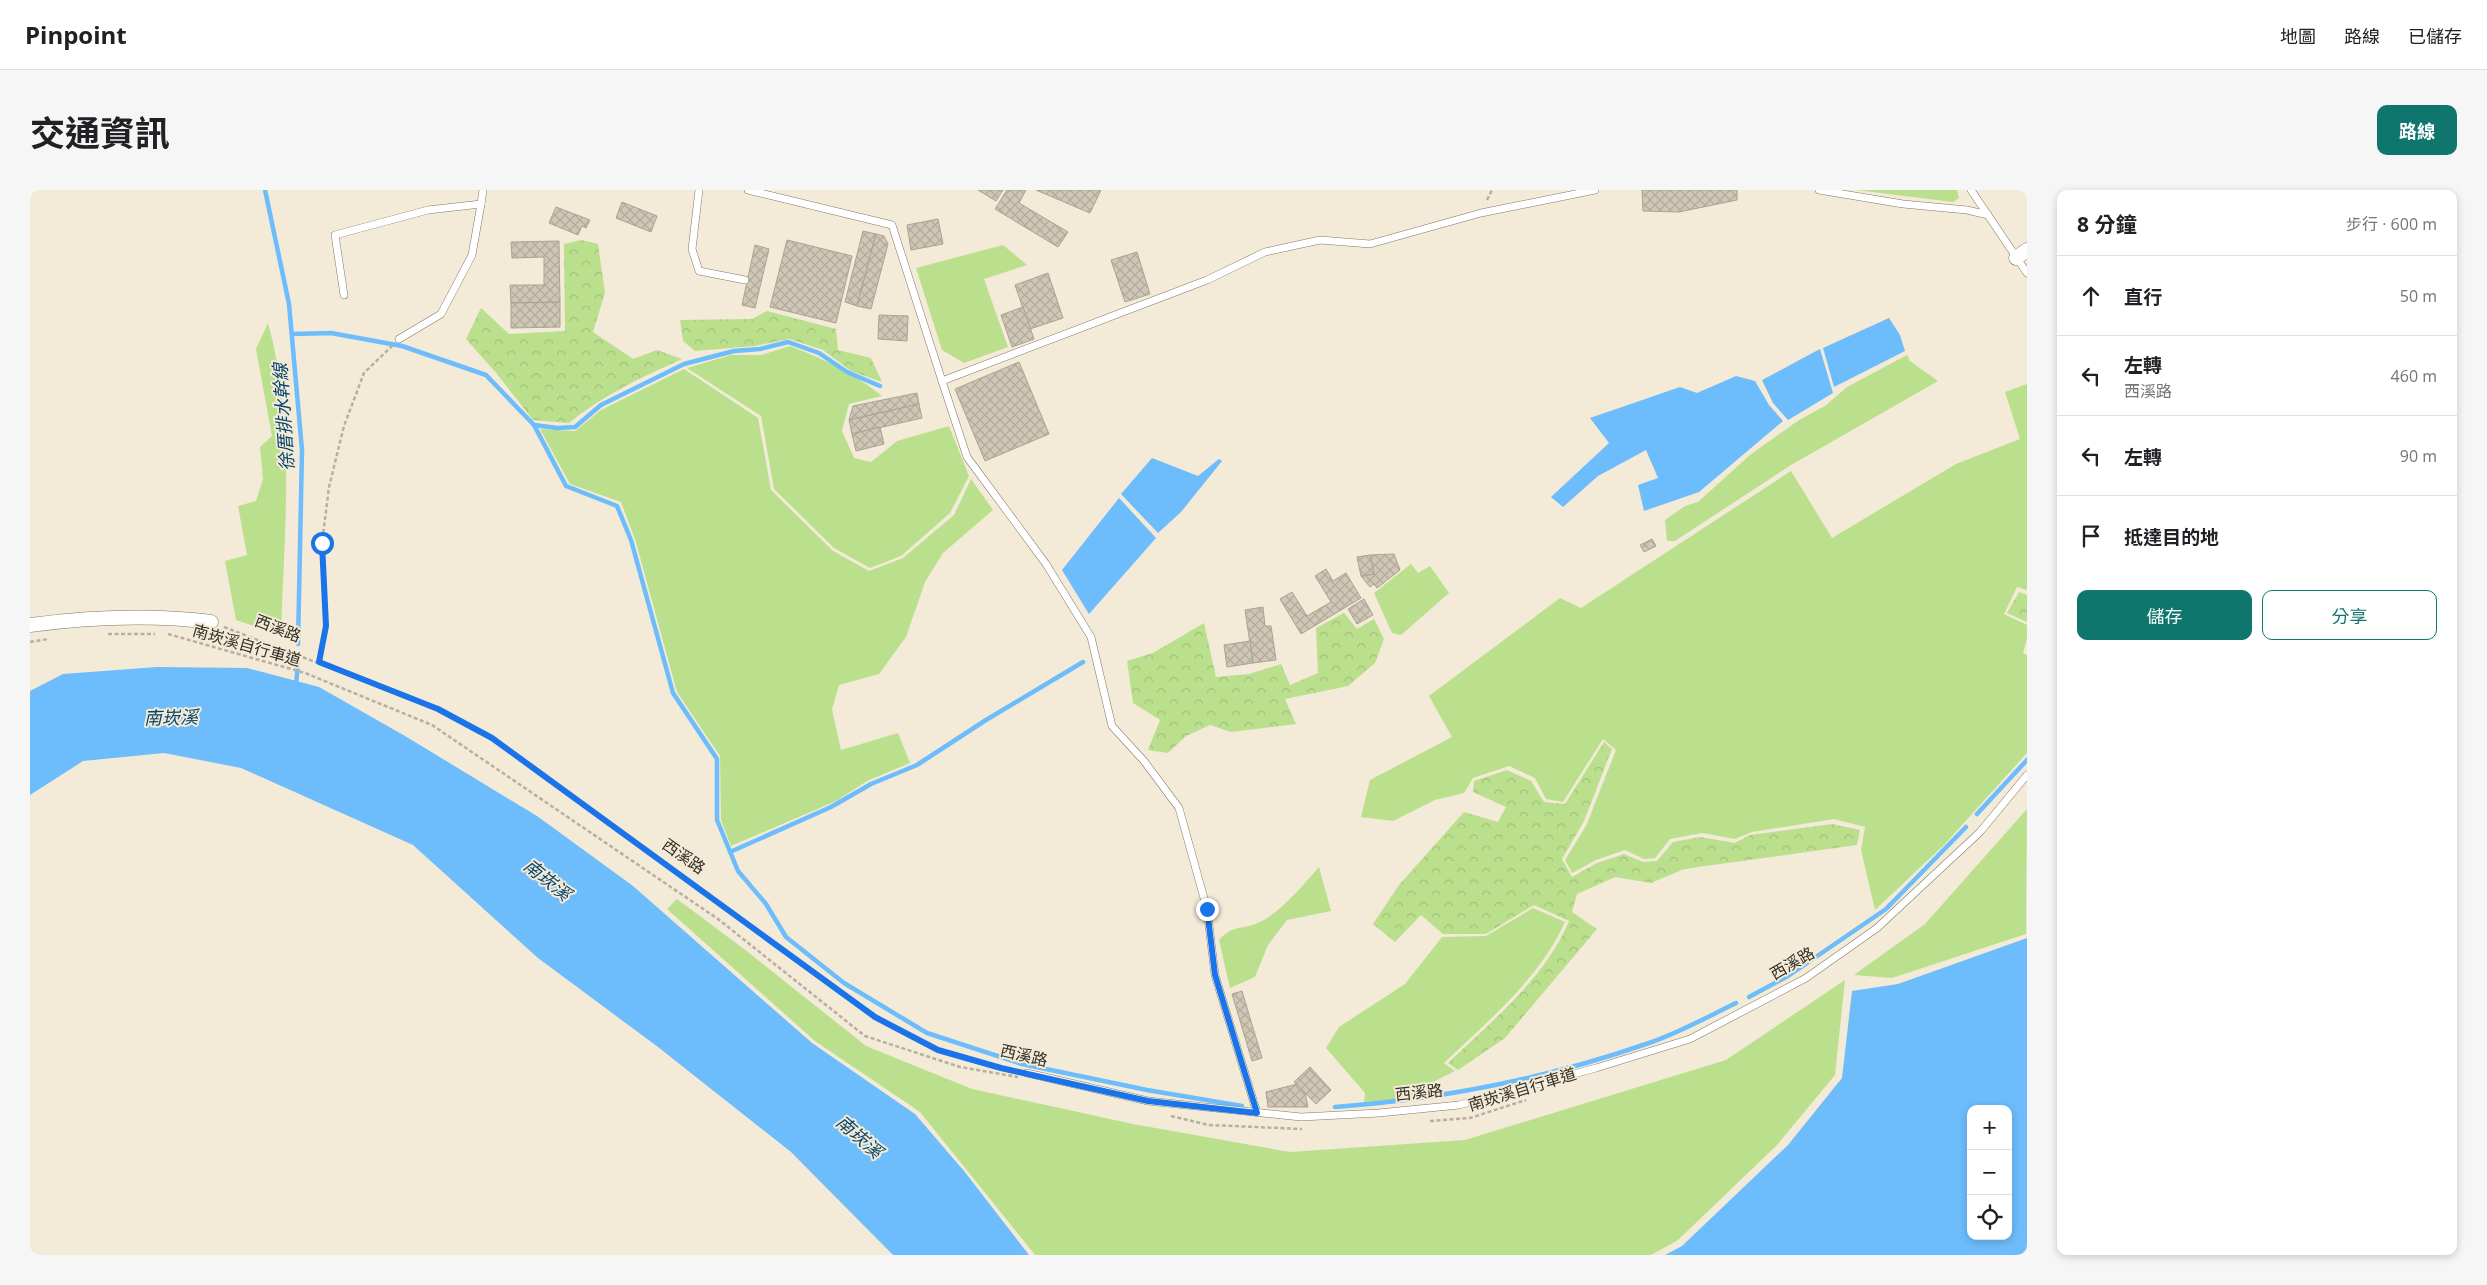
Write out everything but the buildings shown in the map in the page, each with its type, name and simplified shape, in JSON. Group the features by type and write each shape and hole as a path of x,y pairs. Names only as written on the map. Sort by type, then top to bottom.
{"street":[{"path":"30,625 80,618 171,617 211,622"}],"lane":[{"path":"399,340 441,314 472,255 483,190"},
{"path":"699,190 692,249 699,271 744,280"},
{"path":"748,190 892,225 968,456 1046,564 1091,637 1112,726 1144,761 1179,808 1207,909 1215,975 1257,1113"},
{"path":"942,381 1207,280 1265,252 1320,240 1370,244 1482,213 1595,190"},
{"path":"1819,190 1904,204 1967,210 1988,215"},
{"path":"1971,190 1988,215 2022,254 2027,273"},
{"path":"344,295 335,235 428,210 481,204"},
{"name":"西溪路","path":"1026,1076 1148,1101 1301,1117 1379,1113 1459,1105 1596,1068 1690,1039 1806,978 1877,928 1980,832 2027,775"}],"path":[{"path":"319,662 326,626 322,543 329,487 344,426 364,373 399,340"},
{"name":"西溪路","path":"211,622 438,709 492,738 875,1017 938,1050 1026,1076"},
{"name":"南崁溪自行車道","path":"101,634 168,634 304,673 432,725 718,919 865,1036 960,1067 1026,1076"},
{"path":"30,642 55,638"},
{"name":"南崁溪自行車道","path":"1420,1121 1470,1118 1535,1097"},
{"path":"1170,1116 1209,1125 1292,1130 1311,1129"}],"green space":[{"path":"1856,190 1957,190 1959,198 1953,202"},
{"path":"581,240 598,244 605,293 593,332 633,359 657,350 682,359 609,395 569,423 533,420 497,374 466,339 481,308 509,334 565,331 564,244"},
{"path":"1003,245 1027,265 984,279 1008,347 964,363 942,350 916,268"},
{"path":"767,311 836,329 838,350 871,358 882,382 851,371 823,350 789,339 755,346 695,351 683,341 680,320 752,319"},
{"path":"268,323 277,361 285,439 286,517 281,635 236,620 225,561 247,555 238,506 256,501 263,479 260,447 272,436 256,349"},
{"path":"790,346 838,367 882,396 849,404 842,431 854,458 871,462 897,441 949,426 969,476 950,513 901,556 870,568 834,548 774,489 761,416 687,368 731,355 761,355"},
{"path":"1907,355 1910,361 1938,381 1791,465 1675,541 1667,541 1665,520 1685,506 1698,502 1750,455 1799,420 1825,406 1847,387"},
{"path":"684,369 758,418 771,490 833,551 869,571 903,558 954,515 971,479 993,510 943,553 925,582 906,637 879,674 839,685 832,709 841,750 898,733 910,763 867,781 836,801 731,846 721,820 720,756 677,692 635,539 621,502 570,484 540,429 575,431 601,410"},
{"path":"2027,384 2027,590 2017,587 2004,614 2027,625 2027,639 2023,653 2027,655 2027,753 1944,845 1875,910 1861,850 1865,827 1834,819 1752,832 1735,839 1702,833 1670,839 1655,858 1644,859 1625,850 1596,860 1572,873 1565,860 1586,826 1616,750 1603,739 1563,802 1546,799 1535,778 1509,766 1473,778 1464,793 1435,800 1393,821 1361,817 1370,780 1452,737 1429,696 1560,598 1581,608 1791,471 1832,538 1956,464 2020,439 2005,392"},
{"path":"1411,564 1418,573 1430,566 1449,593 1401,635 1392,633 1374,593"},
{"path":"2019,592 2027,595 2027,622 2007,613"},
{"path":"1344,613 1357,629 1374,619 1384,639 1375,663 1348,686 1285,699 1296,724 1231,732 1210,725 1186,736 1168,753 1148,750 1160,720 1133,703 1127,661 1153,653 1204,623 1216,677 1249,674 1281,664 1290,685 1318,673 1316,628"},
{"path":"1604,742 1612,749 1584,821 1562,859 1572,877 1597,863 1624,854 1643,862 1657,861 1673,842 1700,837 1735,843 1750,835 1832,824 1860,830 1857,845 1684,869 1651,883 1615,877 1577,894 1572,912 1597,929 1505,1038 1458,1070 1448,1063 1499,1015 1532,980 1559,941 1569,921 1534,905 1486,934 1443,934 1421,915 1395,942 1373,924 1399,885 1464,812 1498,822 1506,807 1473,792 1474,781 1507,770 1531,781 1544,802 1565,804"},
{"path":"2027,809 2026,934 1892,978 1854,975 1925,924"},
{"path":"1319,867 1331,911 1287,920 1268,945 1255,977 1230,988 1219,940 1229,932 1260,922 1276,912"},
{"path":"677,899 748,952 866,1046 972,1089 1133,1124 1290,1152 1465,1140 1726,1060 1845,980 1835,1075 1777,1145 1678,1240 1651,1255 1035,1255 920,1112 815,1041 667,909"},
{"path":"1533,908 1565,922 1542,962 1512,998 1444,1063 1455,1071 1435,1081 1436,1096 1364,1102 1365,1093 1326,1048 1339,1027 1405,984 1442,937 1486,936"}],"water":[{"path":"1889,318 1900,335 1905,351 1834,387 1823,348"},
{"path":"1820,349 1833,393 1788,420 1773,403 1762,380"},
{"path":"1736,376 1755,381 1769,405 1783,421 1699,492 1644,511 1638,485 1658,478 1646,450 1598,476 1563,507 1551,497 1609,443 1590,418 1680,387 1697,393"},
{"path":"1152,458 1198,476 1219,459 1222,461 1181,512 1158,533 1121,494"},
{"path":"1119,498 1156,538 1089,614 1062,570"},
{"name":"南崁溪","path":"157,667 247,668 319,687 405,736 537,816 633,886 812,1043 915,1114 964,1171 1029,1255 893,1255 791,1152 658,1047 538,958 413,845 241,768 164,753 83,761 30,795 30,691 63,674"},
{"path":"2027,938 2027,1255 1665,1255 1682,1246 1788,1145 1842,1078 1852,991 1898,984"}],"waterway":[{"name":"徐厝排水幹線","path":"265,190 289,304 302,450 298,644"},
{"path":"292,334 331,333 402,346 486,375 534,425 566,486 617,506 631,540 673,693 717,759 717,820 738,871 766,904 786,937 844,983 927,1033 1022,1064 1147,1090 1242,1106"},
{"path":"534,425 557,428 575,427 601,405 684,364 734,351 760,349 788,342 819,353 847,372 880,386"},
{"path":"730,852 831,807 871,784 917,765 986,720 1083,662"},
{"name":"徐厝排水幹線","path":"296,685 298,664"},
{"path":"1977,814 2027,760"},
{"path":"1749,997 1788,976 1886,909 1966,827"},
{"path":"1335,1107 1454,1093 1493,1086 1570,1067 1658,1040 1736,1003"}],"route":[{"path":"322,543 326,626 319,662 438,709 492,738 553,784 727,907 875,1017 938,1050 1001,1068 1148,1101 1257,1113 1215,975 1207,909"}]}
